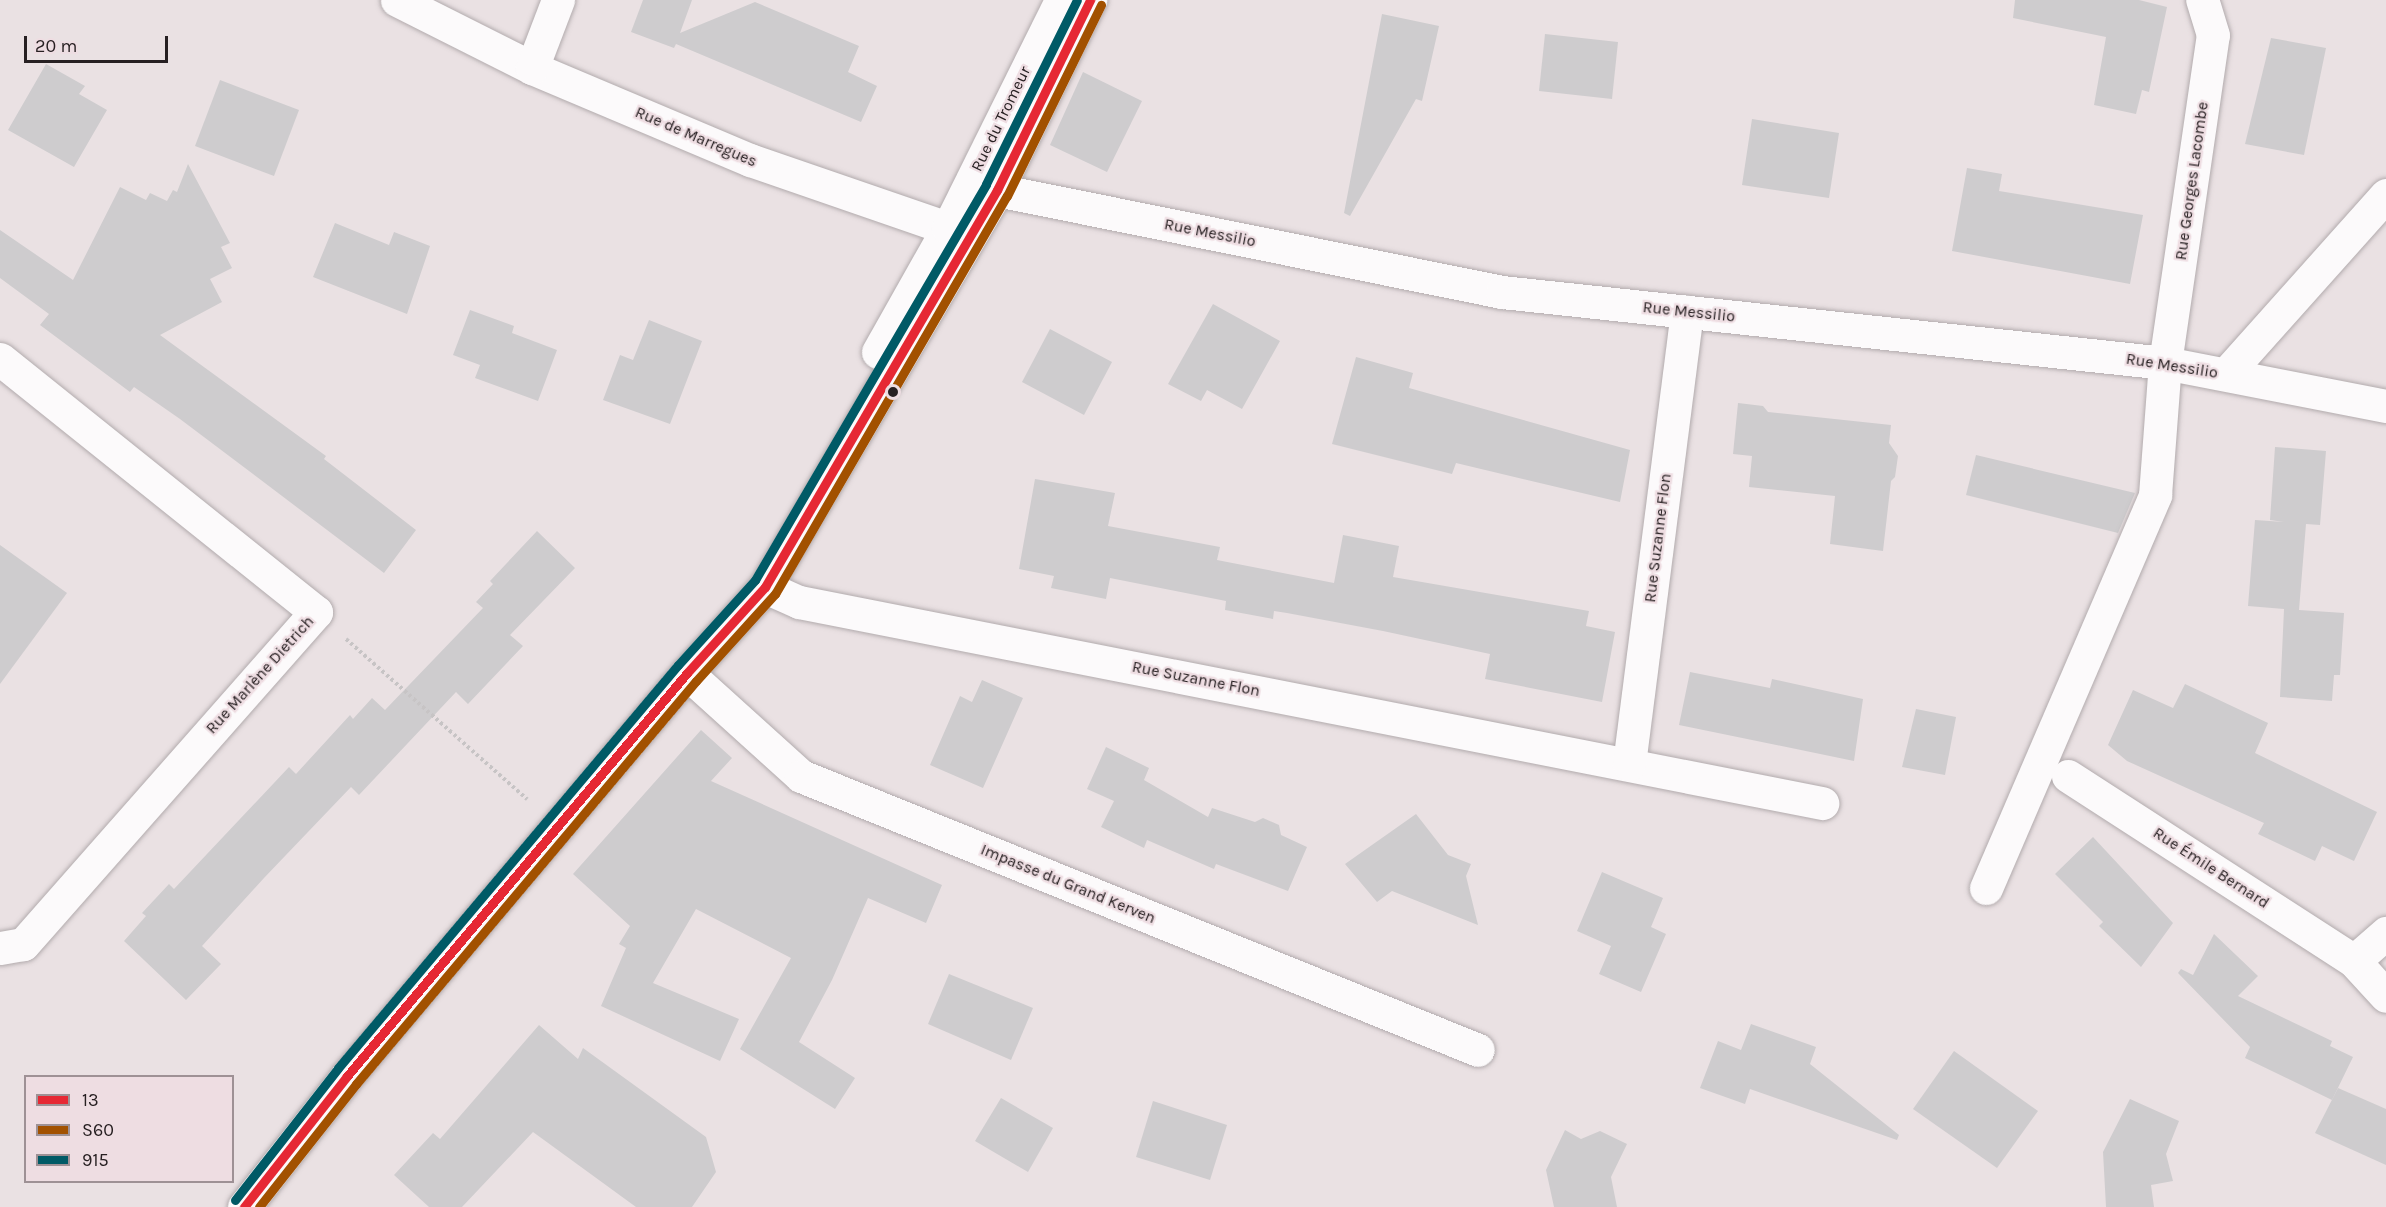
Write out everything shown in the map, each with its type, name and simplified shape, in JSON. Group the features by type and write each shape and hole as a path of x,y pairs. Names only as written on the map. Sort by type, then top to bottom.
{"street":[{"name":"Rue de Marregues","path":"397,0 532,68 750,160 948,228"},
{"path":"532,68 558,0"},
{"name":"Rue du Tromeur","path":"687,673 834,430 948,228 1061,0"},
{"name":"Rue du Tromeur","path":"244,1207 347,1076 557,826 687,673 765,587 997,190 1090,0"},
{"name":"Rue Georges Lacombe","path":"1986,888 2155,495 2165,363 2213,35 2202,0"},
{"path":"948,228 997,190"},
{"name":"Rue Messilio","path":"997,190 1502,292 2165,363 2386,406"},
{"path":"2226,374 2386,195"},
{"name":"Rue Suzanne Flon","path":"1629,764 1687,312"},
{"name":"Rue Marlène Dietrich","path":"0,358 316,612 23,944 0,948"},
{"name":"Rue Suzanne Flon","path":"765,587 799,602 1822,803"},
{"name":"Impasse du Grand Kerven","path":"687,673 801,776 1478,1050"},
{"name":"Rue Émile Bernard","path":"2068,776 2354,961 2386,996"},
{"path":"2354,961 2386,933"}],"path":[{"path":"316,612 557,826"}],"building":[{"path":"643,0 692,0 680,33 755,2 859,46 848,72 877,86 861,122 676,44 674,48 631,32"},
{"path":"2015,0 2139,0 2167,7 2149,92 2142,90 2136,114 2094,105 2106,37 2013,18"},
{"path":"1382,14 1439,26 1422,101 1416,99 1350,216 1344,213"},
{"path":"1545,34 1618,42 1612,99 1539,91"},
{"path":"2271,38 2326,48 2304,155 2245,144"},
{"path":"46,64 85,86 79,94 107,110 74,167 8,130"},
{"path":"1083,72 1142,101 1107,172 1050,145"},
{"path":"220,80 299,110 274,176 195,146"},
{"path":"1752,119 1839,133 1829,198 1742,185"},
{"path":"188,164 230,243 221,247 232,268 210,279 222,302 160,335 326,456 324,459 416,530 384,573 180,419 134,387 130,392 40,325 49,314 0,278 0,230 73,280 120,187 146,200 150,193 167,201 173,190 177,192"},
{"path":"1967,168 2002,174 1999,191 2143,215 2130,284 1952,251"},
{"path":"335,223 389,245 394,232 430,246 407,314 313,277"},
{"path":"1213,304 1280,341 1242,409 1207,390 1201,401 1168,384"},
{"path":"470,310 514,326 512,333 557,350 538,401 475,378 480,365 453,355"},
{"path":"649,320 702,341 670,424 603,400 620,355 633,360"},
{"path":"1050,329 1112,362 1084,415 1022,382"},
{"path":"1356,357 1413,373 1409,388 1630,450 1620,502 1456,463 1452,474 1332,444"},
{"path":"1738,403 1763,406 1768,412 1891,425 1889,443 1898,456 1895,477 1891,481 1883,551 1830,544 1835,496 1749,487 1752,456 1733,454"},
{"path":"2275,447 2326,451 2320,525 2306,524 2299,610 2344,613 2340,675 2334,675 2332,701 2280,697 2284,609 2248,606 2255,520 2284,522 2270,520"},
{"path":"1976,455 2135,493 2118,533 1966,495"},
{"path":"1035,479 1115,493 1108,526 1220,547 1217,560 1334,583 1343,535 1399,546 1393,577 1589,611 1586,626 1615,632 1602,702 1485,679 1490,654 1383,631 1274,611 1273,619 1225,610 1226,601 1110,578 1106,599 1051,588 1054,576 1019,569"},
{"path":"537,531 575,568 510,635 523,646 468,704 456,692 359,795 351,787 264,878 202,946 221,964 186,1000 124,941 146,916 142,913 169,884 174,889 289,767 296,774 350,715 353,719 372,698 385,710 483,608 476,602 493,584 490,581"},
{"path":"0,545 67,593 0,684"},
{"path":"1690,672 1770,688 1772,679 1863,699 1854,761 1679,725"},
{"path":"982,680 1023,698 983,788 930,765 960,696 972,702"},
{"path":"2185,684 2268,723 2255,753 2377,812 2354,861 2322,846 2315,861 2258,834 2264,823 2127,761 2108,745 2133,690 2173,708"},
{"path":"1916,709 1956,717 1945,775 1902,767"},
{"path":"701,730 732,758 711,781 942,885 926,923 868,898 832,980 799,1042 855,1078 835,1109 740,1049 791,958 696,909 653,983 739,1019 720,1061 601,1006 626,948 619,944 630,926 573,874"},
{"path":"1106,747 1149,768 1144,780 1208,817 1212,808 1255,822 1263,818 1279,825 1281,835 1307,847 1288,891 1216,864 1214,869 1147,840 1144,848 1101,827 1114,801 1087,789"},
{"path":"1416,814 1448,855 1471,864 1466,876 1478,925 1392,891 1377,902 1345,864"},
{"path":"2093,837 2173,923 2141,967 2099,926 2103,922 2055,874"},
{"path":"1602,872 1663,898 1651,927 1666,934 1641,992 1599,974 1611,946 1577,931"},
{"path":"2214,934 2258,976 2238,996 2332,1041 2330,1046 2353,1057 2332,1100 2245,1058 2250,1047 2178,973 2181,969 2193,975"},
{"path":"949,974 1033,1008 1011,1060 928,1024"},
{"path":"1751,1024 1816,1047 1810,1064 1899,1135 1897,1140 1750,1089 1745,1104 1700,1088 1718,1041 1741,1050"},
{"path":"539,1025 578,1059 583,1048 706,1137 716,1172 692,1207 636,1207 533,1132 462,1207 429,1207 394,1175 433,1133 440,1139"},
{"path":"1954,1051 2038,1111 1997,1168 1913,1109"},
{"path":"2338,1088 2386,1109 2386,1165 2315,1133"},
{"path":"1001,1098 1053,1128 1028,1172 975,1141"},
{"path":"2130,1099 2179,1121 2166,1154 2173,1181 2151,1185 2154,1207 2106,1207 2103,1152"},
{"path":"1153,1101 1227,1125 1210,1180 1136,1157"},
{"path":"1565,1130 1581,1139 1600,1131 1627,1144 1611,1177 1617,1207 1554,1207 1546,1170"}],"transit line":[{"name":"915","path":"235,1200 338,1068 678,665 755,580 986,184 1077,0"},
{"name":"13","path":"244,1207 347,1076 687,673 765,587 997,190 1090,0"},
{"name":"S60","path":"259,1207 356,1084 696,681 775,594 1007,196 1101,5"}]}
